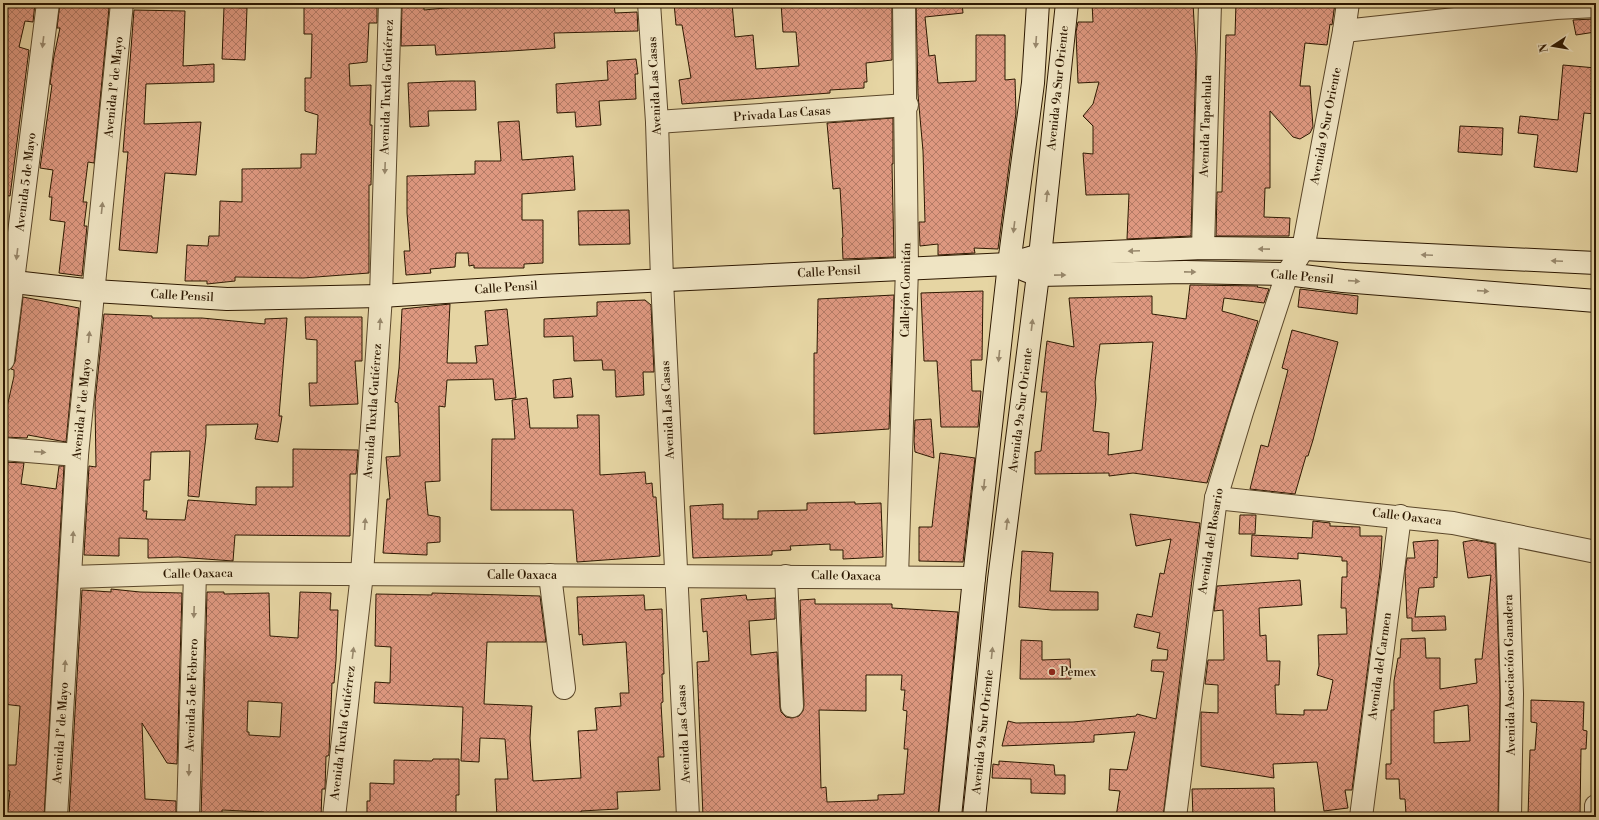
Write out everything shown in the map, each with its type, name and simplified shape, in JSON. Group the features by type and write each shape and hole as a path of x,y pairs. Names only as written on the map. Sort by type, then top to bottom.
{"street":[{"name":"Avenida 5 de Mayo","path":"3,360 8,281 48,3"},
{"name":"Avenida 1º de Mayo","path":"56,817 77,455 122,3"},
{"name":"Avenida Tuxtla Gutiérrez","path":"334,817 362,574 382,296 390,3"},
{"name":"Avenida Las Casas","path":"649,3 657,122 662,280 675,575 688,817"},
{"name":"Callejón Comitán","path":"897,577 907,268 904,3"},
{"name":"Avenida 9a Sur Oriente","path":"950,817 974,578 1009,264 1033,83 1038,3"},
{"name":"Avenida 9a Sur Oriente","path":"974,817 1000,580 1039,265 1067,3"},
{"name":"Avenida Tapachula","path":"1202,248 1210,3"},
{"name":"Avenida 9 Sur Oriente","path":"1303,249 1348,3"},
{"path":"1344,31 1556,6 1596,6"},
{"name":"Privada Las Casas","path":"657,122 906,106"},
{"name":"Calle Pensil","path":"1039,265 1202,248 1303,249 1596,263"},
{"name":"Avenida del Rosario","path":"1175,817 1216,498 1242,412 1287,274 1303,249"},
{"name":"Calle Pensil","path":"8,281 94,291 227,299 382,296 662,280 1009,264 1185,272 1287,274 1343,281 1596,301"},
{"path":"3,450 77,455"},
{"name":"Calle Oaxaca","path":"1216,498 1400,516 1453,523 1596,552"},
{"name":"Avenida del Carmen","path":"1361,817 1400,516"},
{"name":"Avenida Asociación Ganadera","path":"1507,534 1512,694 1510,817"},
{"name":"Calle Oaxaca","path":"71,576 195,573 974,578"},
{"name":"Avenida 5 de Febrero","path":"188,817 195,573"},
{"path":"550,575 564,688"},
{"path":"786,576 792,706"},
{"path":"1596,806 1596,817"}],"building":[{"path":"3,3 35,3 33,22 25,21 19,47 29,50 10,196 3,195 3,37 8,16 3,15"},
{"path":"60,3 77,3 109,8 94,163 88,162 83,202 87,202 84,226 87,226 82,276 59,273 65,222 50,220 52,197 49,197 53,170 40,168 52,85 50,84 54,56 60,28 57,28"},
{"path":"374,3 374,7 377,6 377,23 369,23 367,62 349,64 350,86 371,85 370,125 372,125 371,185 369,185 369,273 303,278 235,277 235,281 207,284 207,281 185,281 187,245 208,246 209,236 219,236 220,201 242,202 242,169 301,168 301,154 316,154 318,115 305,111 305,78 311,78 312,34 304,34 304,4"},
{"path":"477,3 614,3 615,13 637,12 638,31 554,33 555,48 511,51 436,55 435,45 401,46 402,5 424,4 424,10 477,5"},
{"path":"674,3 732,3 735,37 753,35 756,69 799,66 796,32 783,32 781,3 892,3 892,60 866,63 867,82 864,82 864,88 830,90 830,93 682,104 679,80 691,78 682,25 676,25"},
{"path":"916,3 962,3 963,13 925,17 929,56 935,55 938,83 976,81 976,35 1005,35 1005,80 1015,79 1016,113 998,249 974,248 975,253 938,255 938,244 920,246 919,222 925,222 923,151 918,95"},
{"path":"1092,3 1193,3 1196,57 1191,236 1127,239 1129,194 1086,195 1083,153 1093,154 1093,126 1083,116 1093,104 1099,82 1078,83 1076,32 1078,22 1093,22"},
{"path":"1236,3 1335,3 1327,45 1305,43 1300,86 1310,86 1313,127 1310,133 1300,139 1293,137 1270,111 1270,188 1265,188 1264,217 1290,218 1289,236 1216,236 1217,192 1222,192 1226,35 1235,35"},
{"path":"224,7 247,8 245,60 222,59"},
{"path":"134,10 185,11 183,66 214,64 214,82 146,84 144,124 201,122 196,175 165,173 157,253 119,250 128,152 123,152"},
{"path":"1593,19 1595,32 1576,35 1573,20"},
{"path":"636,59 638,74 635,74 636,99 599,101 601,125 576,127 575,112 557,113 556,84 608,80 607,61"},
{"path":"1563,65 1596,68 1596,114 1584,113 1577,172 1534,167 1538,135 1518,133 1520,116 1558,120"},
{"path":"475,81 476,110 428,111 429,126 410,127 408,83"},
{"path":"893,118 892,164 894,257 843,259 840,188 833,189 827,123"},
{"path":"519,121 522,160 573,156 575,190 522,194 522,220 543,220 543,263 524,264 524,268 474,268 474,265 469,266 468,253 456,253 455,267 430,269 431,273 406,275 404,251 410,251 407,213 407,176 475,174 475,161 501,161 498,122"},
{"path":"1460,126 1503,128 1502,155 1458,152"},
{"path":"629,210 630,244 579,245 578,211"},
{"path":"1190,285 1258,286 1257,287 1269,289 1264,303 1224,298 1222,311 1258,321 1207,483 1133,473 1109,476 1109,473 1035,474 1035,452 1041,451 1047,392 1041,392 1047,341 1074,347 1069,298 1152,296 1152,314 1186,319","holes":["1153,342 1142,450 1108,455 1109,433 1093,431 1096,399 1095,382 1100,344"]},
{"path":"1300,289 1358,296 1357,314 1298,307"},
{"path":"983,291 982,360 971,360 972,391 981,391 978,427 941,427 937,361 924,361 921,293"},
{"path":"894,295 889,429 814,434 814,353 817,353 818,299"},
{"path":"23,297 79,308 66,442 28,435 27,438 3,437 3,425 14,376 14,370 11,369 15,362"},
{"path":"645,300 651,305 654,372 643,372 644,395 616,397 615,370 603,370 602,360 574,361 573,336 544,337 544,319 597,316 597,302"},
{"path":"450,304 447,363 477,363 475,346 488,345 485,311 507,309 516,398 495,400 493,379 447,380 445,407 439,406 440,481 425,482 428,515 440,517 440,542 427,543 427,555 383,553 387,499 390,499 386,457 400,456 398,403 395,402 399,368 402,309"},
{"path":"104,314 152,316 152,318 202,318 265,324 265,319 287,318 279,416 282,416 278,442 255,439 258,424 206,425 199,497 188,496 190,451 151,452 150,480 144,480 143,511 147,511 146,519 185,520 188,500 256,505 256,487 293,487 293,449 358,450 356,474 350,474 350,536 235,535 233,561 178,557 148,558 148,539 119,538 119,556 84,555 89,466 96,467 95,402"},
{"path":"305,317 362,317 362,361 355,361 358,404 310,406 309,383 317,383 317,340 306,339"},
{"path":"1292,330 1338,342 1313,440 1308,456 1306,456 1295,494 1250,489 1261,445 1268,447 1288,370 1282,368"},
{"path":"571,378 573,397 554,398 553,380"},
{"path":"527,398 530,428 578,428 577,415 599,415 600,475 645,472 646,484 652,483 653,497 656,497 660,556 577,562 573,510 491,510 492,439 515,439 512,400"},
{"path":"931,419 934,458 915,452 914,441 915,420"},
{"path":"940,453 975,458 963,562 919,561 919,527 932,527"},
{"path":"3,462 24,463 21,484 56,489 59,466 64,466 44,817 7,817 10,791 3,790 3,765 16,765 20,706 3,704"},
{"path":"855,502 855,504 881,503 883,557 843,559 843,550 830,550 830,544 790,546 791,550 772,551 772,555 693,558 690,506 723,504 723,519 758,519 758,511 807,510 807,503"},
{"path":"1130,514 1200,523 1163,817 1116,817 1120,791 1109,790 1110,769 1127,770 1135,732 1094,735 1094,742 1002,746 1008,721 1016,723 1073,722 1136,716 1137,714 1156,719 1164,672 1151,671 1152,660 1167,660 1168,650 1157,648 1160,633 1134,627 1137,614 1152,617 1160,573 1164,574 1171,539 1136,546"},
{"path":"1240,515 1256,515 1255,534 1239,534"},
{"path":"1313,521 1330,523 1330,526 1360,527 1360,536 1382,536 1380,573 1352,790 1345,790 1348,808 1324,811 1317,762 1273,764 1274,778 1201,766 1201,712 1218,713 1218,685 1205,684 1208,660 1224,660 1223,610 1214,611 1217,586 1300,580 1302,605 1259,608 1260,636 1266,635 1267,661 1280,661 1279,685 1275,685 1276,714 1304,715 1304,710 1327,710 1333,680 1317,675 1319,666 1318,635 1347,634 1346,608 1341,608 1342,577 1347,577 1347,561 1342,561 1342,557 1298,553 1298,559 1251,556 1252,535 1312,538"},
{"path":"1438,540 1437,578 1434,577 1434,587 1419,588 1415,617 1445,616 1446,630 1412,631 1412,618 1407,618 1405,571 1407,558 1415,558 1413,542"},
{"path":"1474,540 1495,544 1500,694 1498,817 1456,817 1457,814 1420,816 1420,813 1406,814 1405,799 1400,799 1399,779 1386,779 1386,764 1391,764 1391,710 1394,710 1394,681 1398,658 1400,658 1401,639 1425,638 1426,658 1440,658 1440,689 1477,683 1475,659 1482,659 1491,575 1468,578 1463,542","holes":["1468,705 1470,741 1434,743 1434,711"]},
{"path":"1022,551 1053,553 1050,591 1098,592 1098,610 1052,610 1019,607"},
{"path":"111,589 140,592 182,593 177,764 167,763 142,723 145,799 176,801 176,817 69,817 82,590 111,592"},
{"path":"207,592 224,592 224,594 269,593 270,636 298,638 300,592 331,593 330,610 338,610 336,660 334,683 332,683 329,754 326,756 325,789 322,789 321,817 264,817 264,812 222,810 222,817 201,817","holes":["248,701 282,703 280,737 249,735 249,732 247,732"]},
{"path":"432,593 540,596 546,642 487,642 484,704 532,706 530,738 533,781 581,778 578,731 597,730 595,708 621,706 620,693 629,693 626,642 583,645 582,634 579,635 577,597 644,595 645,610 662,609 664,674 662,674 663,702 661,703 664,757 658,757 660,790 617,792 618,809 581,811 581,817 497,817 495,779 508,779 505,739 480,738 479,762 461,761 463,707 374,703 375,682 390,683 391,647 375,646 376,594 432,595"},
{"path":"746,595 747,600 775,598 775,619 749,621 751,655 777,652 781,712 786,717 792,718 799,716 803,711 804,705 800,600 815,599 815,604 892,604 892,608 958,612 938,817 703,817 697,662 709,661 707,631 703,632 701,599","holes":["866,675 902,675 901,690 905,690 903,710 907,711 904,749 908,749 904,794 878,795 878,800 827,802 826,787 821,788 819,710 866,711"]},
{"path":"1021,640 1042,641 1042,660 1070,659 1071,679 1020,679"},
{"path":"1531,700 1584,702 1583,730 1587,731 1586,749 1581,749 1580,817 1528,816 1530,750 1535,750 1537,723 1531,722"},
{"path":"433,759 459,759 459,795 456,795 456,817 367,817 367,801 370,801 370,783 394,784 394,760 432,761"},
{"path":"999,761 1054,765 1055,775 1065,775 1065,794 1031,793 1031,779 992,778 993,764 999,765"},
{"path":"1274,788 1275,816 1193,817 1192,789"}],"place":[{"name":"Pemex","path":"1052,672"}]}
